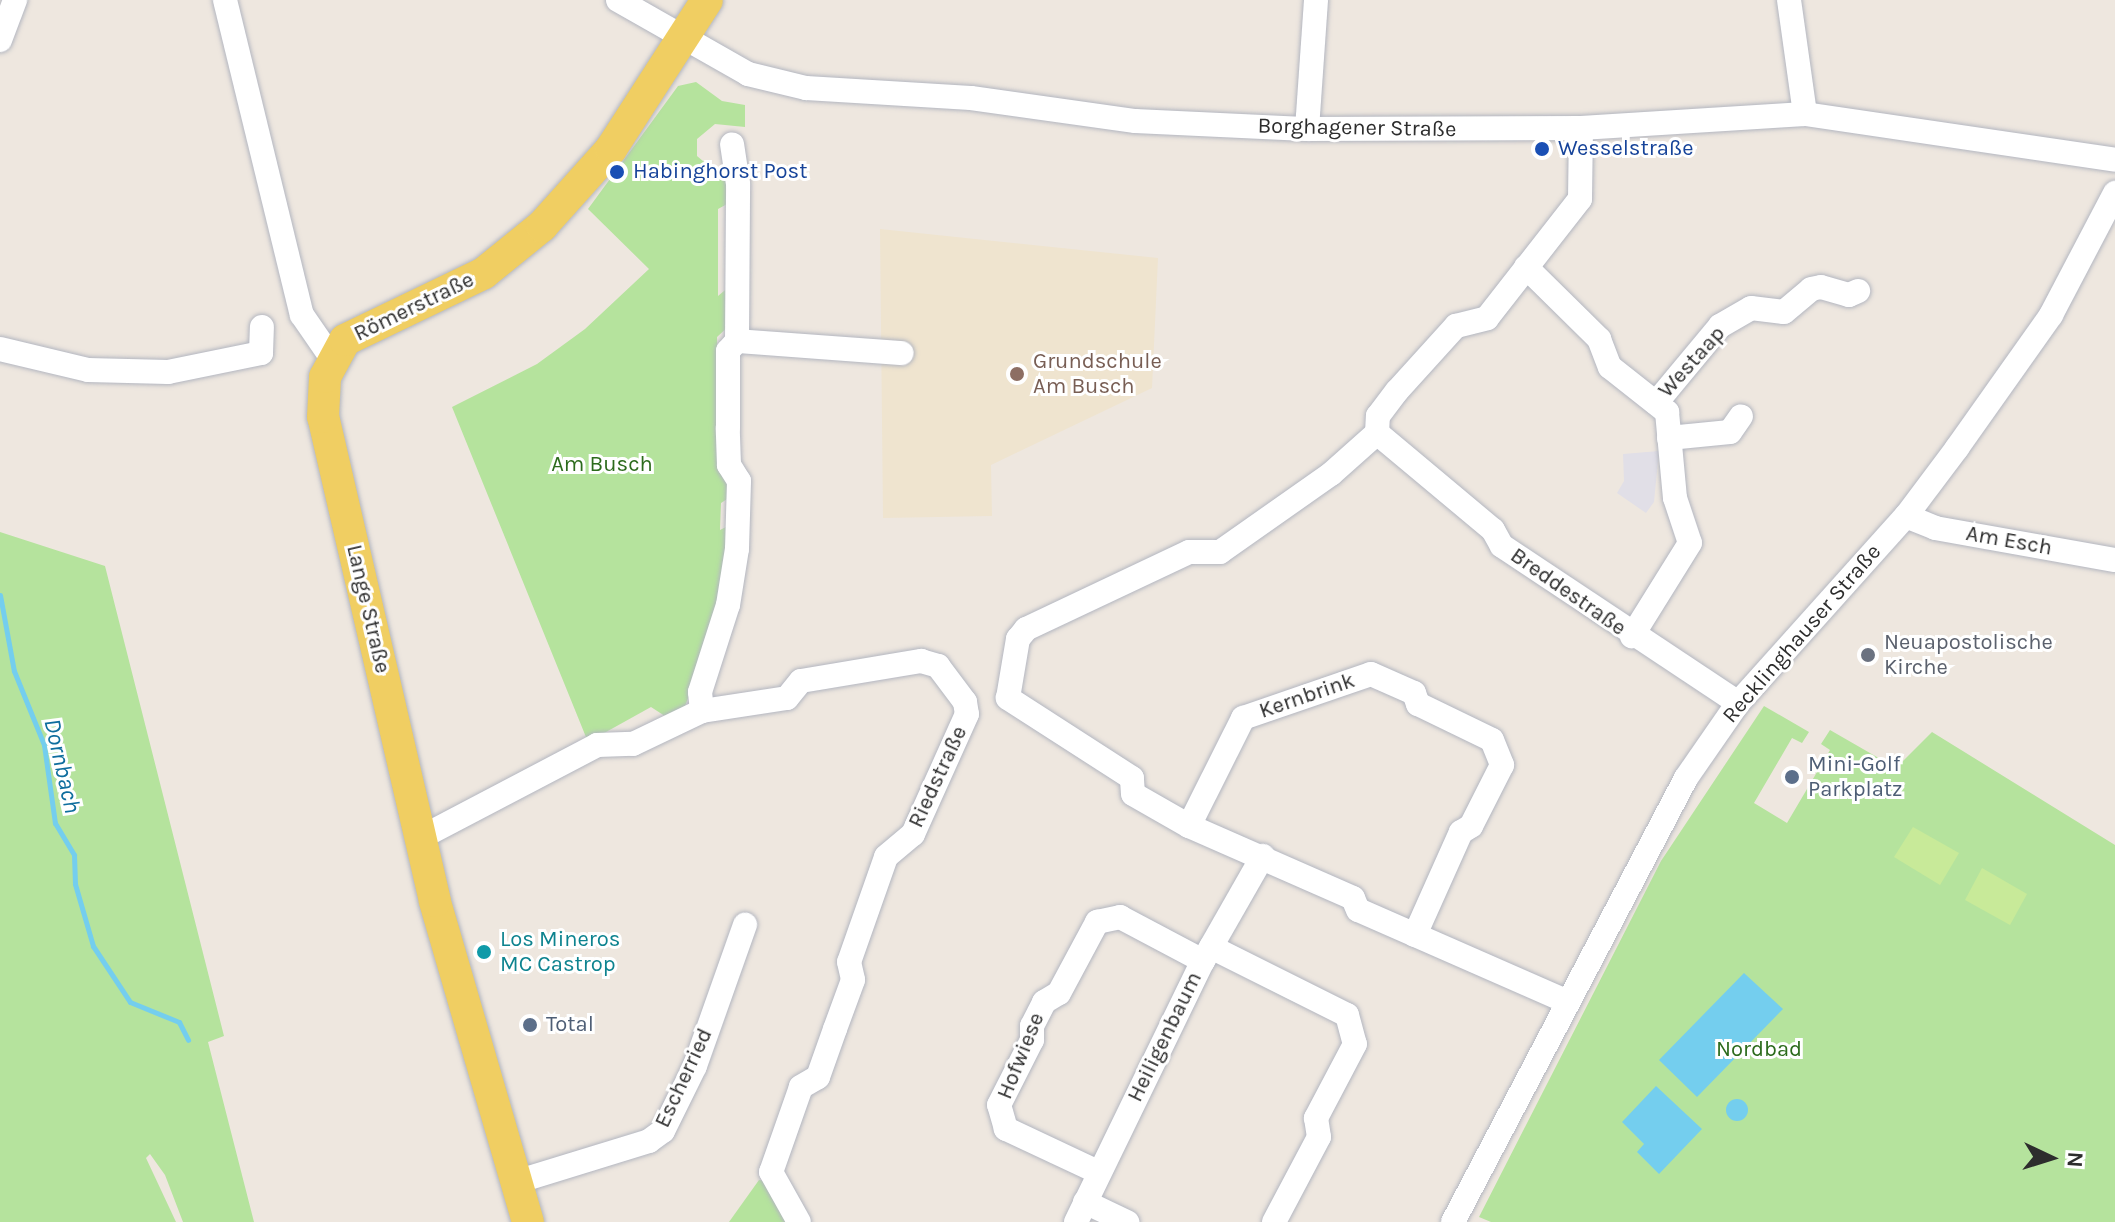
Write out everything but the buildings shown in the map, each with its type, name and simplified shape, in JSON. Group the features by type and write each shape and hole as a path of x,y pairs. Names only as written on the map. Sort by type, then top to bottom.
{"main road":[{"name":"Römerstraße","path":"331,357 364,328 416,309 484,273 542,226 603,160 707,0"},
{"name":"Lange Straße","path":"331,357 323,417 420,838 528,1222"}],"street":[{"path":"0,40 15,0"},
{"path":"225,0 302,315 331,357"},
{"name":"Borghagener Straße","path":"618,0 681,40 748,74 806,88 971,98 1135,121 1307,129 1581,128 1805,114 2115,160"},
{"path":"1307,129 1316,0"},
{"path":"1789,0 1805,114"},
{"path":"1568,1002 1358,910 1353,898 1239,844 1229,847 1189,826 1133,794 1132,778 1014,705 1008,691 1018,639 1026,629 1189,552 1220,552 1331,474 1377,433 1378,416 1397,391 1456,326 1487,318 1580,199 1581,128"},
{"path":"702,711 700,692 728,605 737,549 739,481 729,465 728,351 737,341 738,184 732,144"},
{"name":"Recklinghauser Straße","path":"1453,1222 1665,813 1738,703 1906,516 2051,315 2094,242 2115,193"},
{"name":"Westaap","path":"1526,267 1599,339 1610,367 1667,412 1675,498 1690,543 1632,636"},
{"name":"Westaap","path":"1656,403 1720,326 1751,308 1784,312 1811,289 1821,287 1849,295 1858,291"},
{"path":"0,349 88,370 168,372 261,353 262,327"},
{"path":"737,341 902,353"},
{"path":"1669,438 1730,432 1741,416"},
{"name":"Breddestraße","path":"1377,433 1493,530 1502,546 1632,636 1738,703"},
{"name":"Am Esch","path":"1906,516 1935,528 2115,560"},
{"name":"Riedstraße","path":"420,838 440,832 597,745 633,744 702,711 787,698 801,681 921,661 938,666 967,707 913,834 886,857 849,962 853,980 818,1077 801,1087 771,1172 799,1222"},
{"name":"Kernbrink","path":"1189,826 1243,718 1371,674 1414,693 1418,704 1492,740 1502,765 1471,826 1461,832 1415,935"},
{"name":"Heiligenbaum","path":"1081,1212 1207,954 1263,856"},
{"name":"Hofwiese","path":"1098,1172 1006,1129 999,1105 1032,1040 1032,1026 1044,1002 1059,993 1097,922 1120,917 1347,1015 1355,1044 1316,1118 1319,1137 1274,1222"},
{"name":"Escherried","path":"516,1182 649,1141 663,1131 695,1066 745,925"},
{"path":"1081,1212 1127,1222"}],"shaded area":[{"name":"Grundschule Am Busch","path":"880,229 1158,258 1152,388 991,465 992,516 883,518"},
{"path":"1659,451 1654,502 1646,513 1617,493 1624,481 1623,454"}],"green space":[{"name":"Am Busch","path":"696,82 722,101 745,105 745,127 715,124 697,139 697,156 729,183 729,203 718,209 718,296 730,286 730,325 717,337 719,471 732,488 732,496 721,503 720,530 732,524 721,606 683,712 671,720 651,707 588,742 452,407 537,364 585,329 649,269 588,209 678,86"},
{"path":"0,532 105,566 224,1036 208,1042 254,1222 183,1222 165,1175 150,1154 146,1158 176,1222 0,1222"},
{"name":"Nordbad","path":"1764,706 1809,732 1802,743 1792,738 1754,803 1787,823 1830,750 1821,744 1830,730 1896,768 1932,732 2115,845 2115,1222 1491,1222 1479,1217 1661,861"},
{"path":"1913,827 1959,853 1940,885 1894,857"},
{"path":"1982,868 2027,894 2010,925 1965,900"},
{"path":"759,1180 765,1181 790,1222 729,1222"}],"water":[{"path":"1744,973 1783,1009 1697,1097 1659,1060"},
{"path":"1656,1086 1702,1129 1659,1174 1637,1152 1644,1144 1622,1122"},
{"path":"1737,1099 1745,1102 1748,1110 1745,1118 1737,1121 1729,1118 1726,1110 1729,1102"}],"waterway":[{"name":"Dornbach","path":"0,595 14,671 44,745 55,823 74,855 75,884 93,946 130,1002 179,1022 188,1040"}],"place":[{"name":"Wesselstraße","path":"1542,149"},
{"name":"Habinghorst Post","path":"617,172"},
{"name":"Grundschule Am Busch","path":"1017,374"},
{"name":"Neuapostolische Kirche","path":"1868,655"},
{"name":"Mini-Golf Parkplatz","path":"1792,777"},
{"name":"Los Mineros MC Castrop","path":"484,952"},
{"name":"Total","path":"530,1025"}]}
